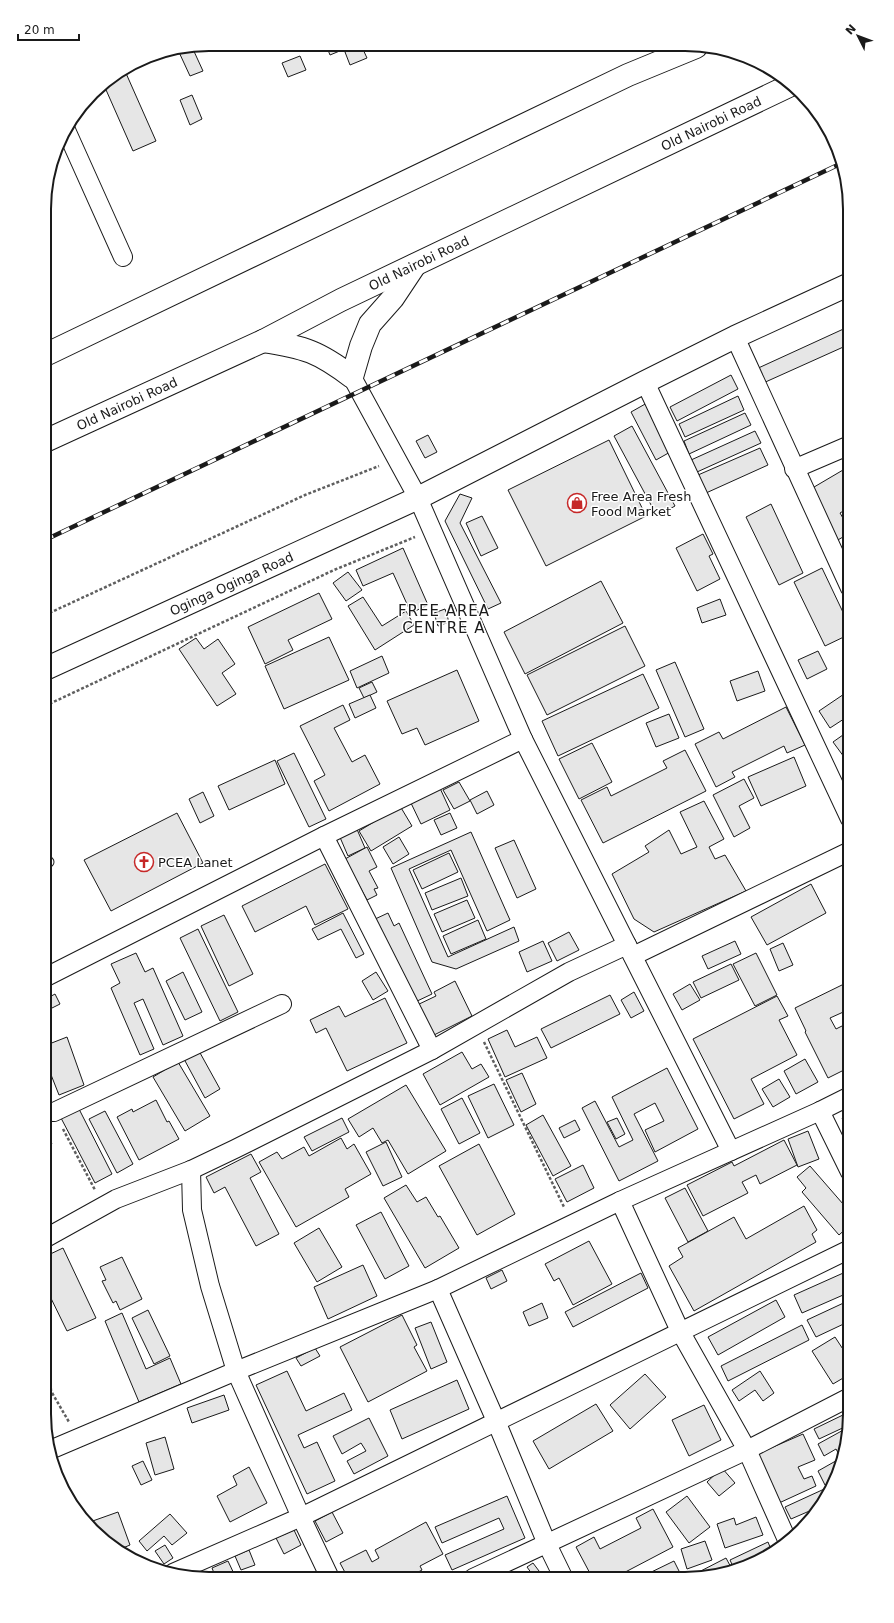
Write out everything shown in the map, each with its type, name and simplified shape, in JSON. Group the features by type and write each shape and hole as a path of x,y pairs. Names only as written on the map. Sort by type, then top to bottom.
{"main road":[{"path":"51,352 621,79 687,51"},
{"name":"Old Nairobi Road","path":"51,438 263,342 341,300 785,87"},
{"path":"263,342 295,346 314,352 331,361 352,377 361,346 370,324 394,298 415,265"},
{"name":"Oginga Oginga Road","path":"51,667 418,498 735,337 843,287"}],"street":[{"path":"69,136 123,257"},
{"path":"735,337 794,469 843,573"},
{"path":"352,377 418,498 524,739 730,1151"},
{"path":"645,382 843,804"},
{"path":"794,469 843,448"},
{"path":"51,974 324,836 524,739"},
{"path":"324,836 432,1050"},
{"path":"51,1235 116,1199 191,1170 432,1050 569,972 630,950 843,854"},
{"path":"54,1112 282,1004"},
{"path":"55,1448 236,1371 438,1288 620,1201 843,1099"},
{"path":"820,1110 843,1158"},
{"path":"191,1170 192,1210 210,1286 236,1371 327,1572"},
{"path":"620,1201 680,1331 747,1450 785,1536"},
{"path":"181,1570 301,1517 843,1252"},
{"path":"438,1288 496,1421 547,1544 561,1572"},
{"path":"486,1572 747,1450 843,1401"}],"path":[{"path":"51,612 305,495 397,459"},
{"path":"51,703 334,570 432,530"},
{"path":"476,1025 572,1225"},
{"path":"54,1112 103,1206"},
{"path":"51,1391 78,1438"}],"building":[{"path":"194,51 203,71 190,76 180,54"},
{"path":"328,51 340,51 330,55"},
{"path":"364,51 367,58 350,65 345,52"},
{"path":"300,56 306,70 288,77 282,63"},
{"path":"126,74 156,141 133,151 106,89"},
{"path":"192,95 202,119 190,125 180,100"},
{"path":"843,329 843,347 761,384 754,370"},
{"path":"731,375 738,389 677,421 670,407"},
{"path":"738,396 744,410 685,437 679,424"},
{"path":"647,403 672,451 656,460 631,412"},
{"path":"745,413 751,425 689,454 684,441"},
{"path":"632,426 675,506 657,516 614,436"},
{"path":"755,431 761,443 697,472 691,460"},
{"path":"428,435 437,452 425,458 416,441"},
{"name":"Free Area Fresh Food Market","path":"609,440 646,516 546,566 508,490"},
{"path":"760,448 768,465 706,493 698,475"},
{"path":"843,470 843,511 840,513 843,518 843,537 836,541 809,490"},
{"path":"460,494 472,498 460,523 501,603 488,609 445,521"},
{"path":"771,504 803,573 779,585 746,517"},
{"path":"482,516 498,548 481,556 466,523"},
{"path":"703,534 713,554 709,556 720,579 697,591 676,548"},
{"path":"403,548 428,605 411,613 393,573 363,586 356,570"},
{"path":"822,568 843,612 843,637 825,646 794,582"},
{"path":"348,572 362,590 346,601 333,583"},
{"path":"601,581 623,623 525,674 504,632"},
{"path":"319,593 332,619 288,640 293,650 265,664 248,627"},
{"path":"363,597 382,626 406,611 414,625 375,650 348,606"},
{"path":"720,599 726,615 702,623 697,608"},
{"path":"445,609 449,622 438,626 434,613"},
{"path":"625,626 645,666 547,715 527,675"},
{"path":"329,637 349,680 284,709 265,666"},
{"path":"196,638 204,649 218,639 235,664 222,673 236,694 217,706 179,649"},
{"path":"818,651 827,669 807,679 798,660"},
{"path":"382,656 389,673 357,688 350,671"},
{"path":"675,662 704,729 685,737 656,670"},
{"path":"457,670 479,721 425,745 417,728 402,734 387,701"},
{"path":"758,671 765,691 737,701 730,681"},
{"path":"643,674 659,708 558,756 542,721"},
{"path":"372,682 377,692 364,698 359,688"},
{"path":"370,695 376,708 355,718 349,704"},
{"path":"843,695 843,720 830,728 819,711"},
{"path":"343,705 350,720 334,728 352,762 365,755 380,784 329,811 314,781 325,775 300,726"},
{"path":"786,707 805,745 787,753 784,746 732,772 735,777 716,787 695,744 719,732 723,739"},
{"path":"669,714 679,738 656,747 646,723"},
{"path":"843,735 843,756 833,742"},
{"path":"592,743 612,782 579,799 559,759"},
{"path":"685,750 706,791 603,843 581,800 607,787 611,796 667,768 663,761"},
{"path":"294,753 326,819 309,827 277,761"},
{"path":"794,757 806,786 761,806 748,777"},
{"path":"275,760 285,784 229,810 218,786"},
{"path":"744,779 754,798 739,806 750,828 734,837 713,795"},
{"path":"459,782 470,801 454,809 443,790"},
{"path":"439,786 450,810 421,824 410,801"},
{"path":"487,791 494,805 477,814 470,800"},
{"path":"203,792 214,816 200,823 189,799"},
{"path":"704,801 724,839 709,847 715,859 725,855 746,891 654,932 634,919 612,874 649,852 645,846 669,830 681,854 697,847 680,812"},
{"path":"400,806 412,826 371,851 359,831"},
{"name":"PCEA Lanet","path":"177,813 203,863 111,911 84,860"},
{"path":"450,813 457,828 441,835 434,820"},
{"path":"356,827 365,848 348,856 339,835"},
{"path":"471,832 510,920 487,931 451,850 409,869 448,957 514,927 519,941 456,969 432,962 391,868"},
{"path":"399,837 409,854 393,864 383,847"},
{"path":"514,840 536,889 517,898 495,848"},
{"path":"367,847 377,867 369,871 378,888 374,889 377,895 367,900 345,859"},
{"path":"449,853 458,872 422,889 413,870"},
{"path":"325,864 348,909 315,925 306,906 255,932 242,906"},
{"path":"461,878 468,896 432,910 425,893"},
{"path":"811,884 826,913 767,945 751,917"},
{"path":"467,900 475,918 442,932 434,914"},
{"path":"343,913 364,954 356,958 341,929 318,940 312,929"},
{"path":"388,913 394,926 399,923 432,994 413,1003 373,920"},
{"path":"224,915 253,974 229,986 201,926"},
{"path":"478,920 486,939 451,954 443,936"},
{"path":"198,929 238,1012 220,1021 180,938"},
{"path":"569,932 579,950 557,961 548,943"},
{"path":"543,941 552,961 527,972 519,952"},
{"path":"735,941 741,954 708,969 702,956"},
{"path":"783,943 793,965 779,971 770,949"},
{"path":"136,953 145,972 153,968 183,1036 163,1045 143,999 134,1003 154,1049 140,1055 111,988 120,983 111,964"},
{"path":"756,953 777,995 755,1006 733,964"},
{"path":"731,964 739,980 701,998 693,982"},
{"path":"183,972 202,1012 185,1020 166,981"},
{"path":"376,972 388,991 373,1000 362,981"},
{"path":"455,981 472,1016 430,1037 415,1006 436,996 434,992"},
{"path":"690,984 700,1000 682,1010 673,994"},
{"path":"843,984 843,1012 830,1018 836,1029 843,1026 843,1070 828,1078 795,1008"},
{"path":"634,992 644,1011 631,1018 621,1000"},
{"path":"55,994 60,1004 51,1008 51,996"},
{"path":"610,995 620,1014 551,1048 541,1029"},
{"path":"777,996 788,1016 779,1020 797,1055 751,1079 764,1104 734,1119 693,1039"},
{"path":"385,998 407,1043 347,1071 326,1028 316,1033 310,1020 339,1006 345,1017"},
{"path":"507,1030 515,1047 537,1037 547,1058 505,1077 488,1039"},
{"path":"67,1037 84,1085 59,1095 51,1075 51,1043"},
{"path":"199,1051 220,1089 205,1098 184,1059"},
{"path":"462,1052 472,1069 481,1064 489,1077 440,1105 423,1074"},
{"path":"805,1059 818,1082 796,1094 784,1071"},
{"path":"178,1062 210,1116 185,1131 153,1077"},
{"path":"667,1068 698,1129 655,1152 645,1130 664,1121 655,1103 634,1114 658,1161 619,1181 582,1108 595,1101 619,1147 633,1140 612,1097"},
{"path":"522,1073 536,1104 521,1112 506,1080"},
{"path":"779,1079 790,1097 773,1107 762,1089"},
{"path":"494,1084 514,1125 488,1138 468,1096"},
{"path":"406,1085 446,1151 408,1174 388,1140 382,1143 373,1128 359,1137 348,1119"},
{"path":"462,1098 480,1133 459,1144 441,1109"},
{"path":"156,1100 167,1122 169,1121 179,1139 139,1160 117,1117 132,1109 133,1112"},
{"path":"79,1109 112,1174 95,1183 61,1118"},
{"path":"105,1111 133,1164 117,1173 89,1119"},
{"path":"543,1115 571,1166 553,1176 526,1125"},
{"path":"342,1118 349,1132 312,1151 304,1137"},
{"path":"617,1118 625,1134 616,1139 607,1122"},
{"path":"575,1120 580,1130 564,1138 559,1128"},
{"path":"808,1131 819,1159 798,1167 788,1139"},
{"path":"341,1138 347,1149 354,1144 371,1174 345,1189 349,1197 296,1227 259,1162 277,1152 282,1159 304,1147 309,1156"},
{"path":"784,1140 797,1165 760,1184 756,1175 742,1182 748,1193 703,1216 687,1185 732,1162 734,1166"},
{"path":"386,1142 402,1177 383,1186 366,1152"},
{"path":"479,1144 515,1214 477,1235 439,1166"},
{"path":"251,1154 261,1172 250,1178 279,1234 256,1246 225,1187 214,1193 206,1177"},
{"path":"583,1165 594,1188 567,1202 555,1179"},
{"path":"810,1166 843,1204 843,1231 839,1235 802,1192 806,1188 797,1177"},
{"path":"406,1185 417,1202 426,1197 438,1217 440,1216 459,1248 425,1268 384,1198"},
{"path":"685,1188 708,1231 688,1242 665,1198"},
{"path":"804,1206 817,1230 812,1234 816,1242 694,1311 669,1266 683,1257 678,1248 734,1217 746,1239"},
{"path":"381,1212 409,1266 385,1279 356,1225"},
{"path":"319,1228 342,1267 317,1282 294,1243"},
{"path":"589,1241 612,1284 573,1305 559,1278 554,1281 545,1264"},
{"path":"63,1248 96,1318 67,1331 51,1298 51,1254"},
{"path":"122,1257 142,1299 120,1310 116,1301 113,1303 102,1281 106,1280 100,1267"},
{"path":"363,1265 377,1296 328,1319 314,1287"},
{"path":"502,1270 507,1281 491,1289 486,1278"},
{"path":"641,1273 648,1288 573,1327 565,1312"},
{"path":"843,1273 843,1295 802,1313 794,1295"},
{"path":"776,1300 785,1317 718,1355 708,1337"},
{"path":"542,1303 548,1318 529,1326 523,1312"},
{"path":"843,1303 843,1324 816,1337 807,1320"},
{"path":"148,1310 170,1356 154,1364 132,1318"},
{"path":"122,1313 146,1369 170,1358 181,1384 139,1402 105,1321"},
{"path":"402,1315 417,1345 414,1347 427,1371 368,1402 340,1347"},
{"path":"431,1322 447,1362 431,1369 415,1328"},
{"path":"802,1325 809,1340 728,1381 721,1366"},
{"path":"835,1337 843,1349 843,1378 833,1384 812,1351"},
{"path":"315,1348 320,1356 301,1366 296,1358"},
{"path":"287,1371 306,1411 344,1393 352,1410 298,1435 304,1448 317,1442 335,1481 307,1494 256,1385"},
{"path":"760,1371 774,1393 763,1401 755,1390 739,1401 732,1390"},
{"path":"645,1374 666,1397 630,1429 610,1405"},
{"path":"457,1380 469,1409 402,1439 390,1410"},
{"path":"224,1395 229,1410 192,1423 187,1408"},
{"path":"596,1404 613,1431 549,1469 533,1441"},
{"path":"704,1405 721,1440 689,1456 672,1420"},
{"path":"843,1415 843,1428 819,1439 814,1429"},
{"path":"369,1418 388,1456 354,1474 347,1461 366,1451 361,1443 342,1454 333,1436"},
{"path":"842,1431 838,1453 836,1449 824,1456 818,1444"},
{"path":"803,1434 815,1460 798,1467 804,1479 812,1476 816,1486 779,1503 757,1454"},
{"path":"165,1437 174,1469 155,1475 146,1443"},
{"path":"143,1461 152,1480 141,1485 132,1466"},
{"path":"836,1461 827,1484 825,1485 818,1471"},
{"path":"249,1467 267,1503 230,1522 217,1496 237,1485 233,1476"},
{"path":"722,1468 735,1483 719,1496 707,1482"},
{"path":"824,1489 809,1511 791,1519 785,1507"},
{"path":"507,1496 525,1538 452,1570 445,1555 504,1529 499,1518 442,1543 435,1527"},
{"path":"687,1496 710,1527 689,1543 666,1512"},
{"path":"653,1509 673,1547 625,1572 589,1572 576,1547 594,1537 600,1549 641,1528 636,1518"},
{"path":"118,1512 130,1545 124,1547 105,1533 93,1521"},
{"path":"332,1512 343,1533 326,1542 315,1521"},
{"path":"170,1514 187,1533 172,1545 164,1536 147,1551 139,1541"},
{"path":"756,1517 763,1535 725,1548 717,1524 734,1518 736,1525"},
{"path":"426,1522 443,1554 420,1566 422,1570 418,1572 345,1572 340,1563 366,1550 372,1562 379,1558 375,1550"},
{"path":"294,1530 301,1545 284,1554 276,1538"},
{"path":"705,1541 712,1560 687,1569 681,1549"},
{"path":"768,1542 770,1547 755,1556 736,1564 732,1565 730,1560"},
{"path":"165,1545 173,1558 164,1564 155,1551"},
{"path":"249,1550 255,1565 241,1570 235,1556"},
{"path":"726,1558 730,1566 716,1569 700,1572"},
{"path":"228,1561 233,1572 214,1572 212,1568"},
{"path":"674,1561 680,1572 651,1572"},
{"path":"533,1563 540,1572 531,1572 527,1567"}],"railway":[{"path":"51,537 837,165"}],"place":[{"name":"Free Area Fresh Food Market","path":"577,503"},
{"name":"PCEA Lanet","path":"144,862"}],"district":[{"name":"FREE AREA CENTRE A","path":"444,620"}]}
